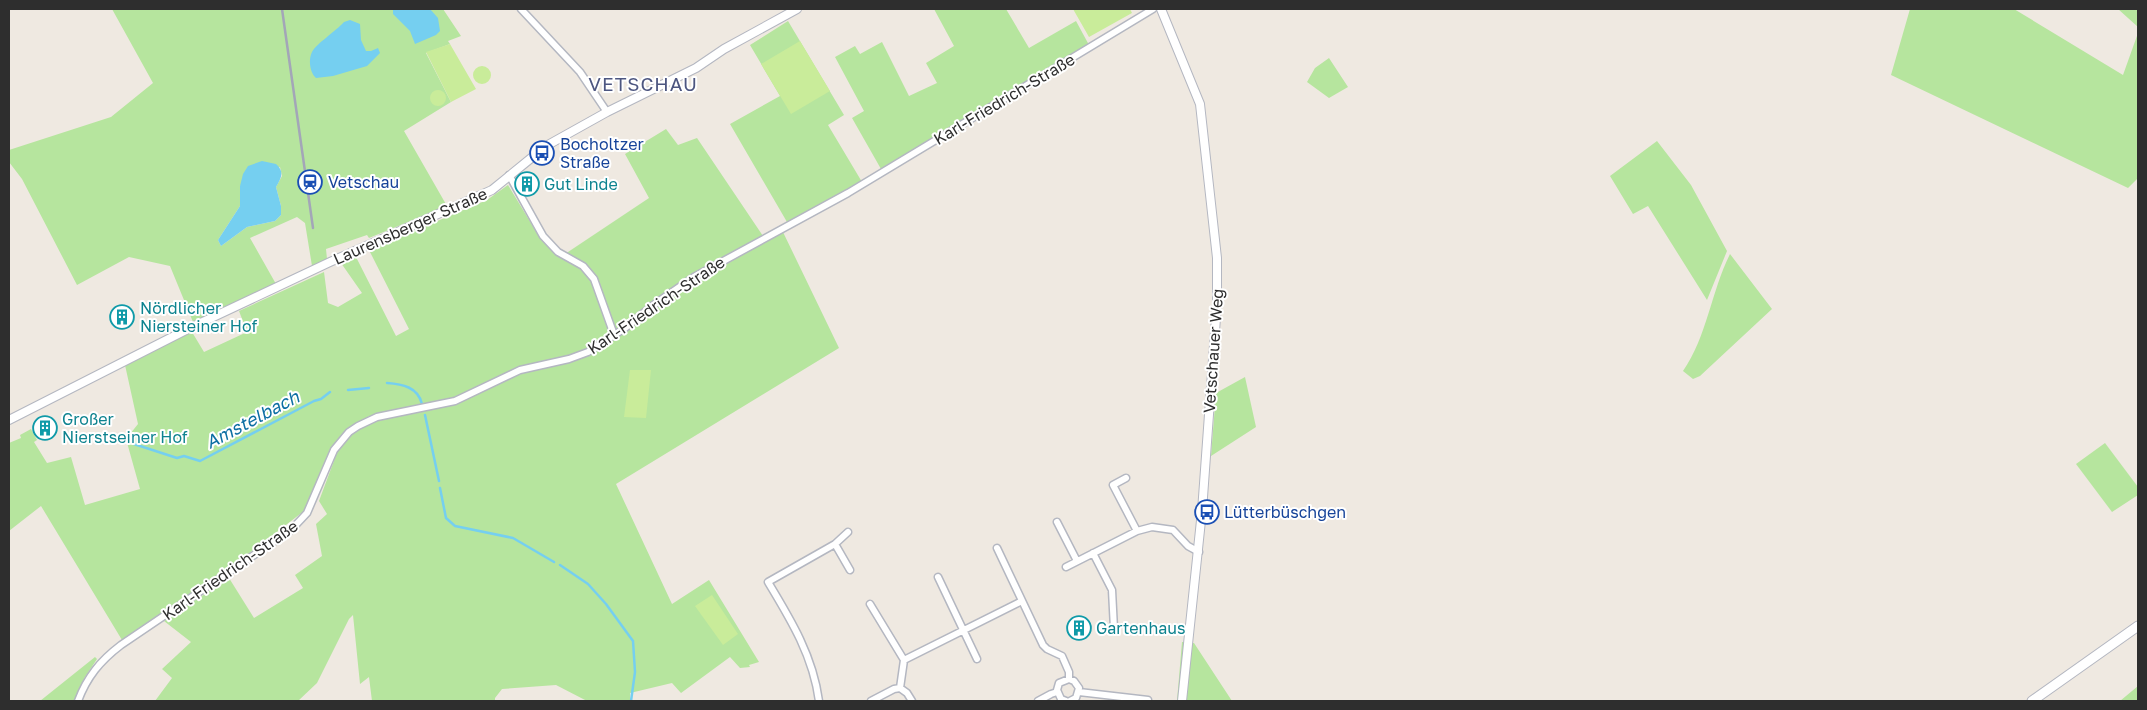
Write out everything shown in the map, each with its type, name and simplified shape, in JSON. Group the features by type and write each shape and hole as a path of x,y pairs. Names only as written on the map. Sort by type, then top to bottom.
{"main road":[{"path":"2032,701 2138,626"}],"street":[{"path":"521,9 580,72 608,112"},
{"name":"Laurensberger Straße","path":"9,420 192,327 330,262 492,190 546,146 608,112 696,68 724,49 797,9"},
{"name":"Karl-Friedrich-Straße","path":"78,701 85,683 103,659 291,530 307,513 334,450 349,432 358,426 377,418 455,402 520,370 569,359 588,352 694,277 848,193 1154,9"},
{"name":"Vetschauer Weg","path":"1161,9 1200,104 1217,258 1217,304 1199,552 1182,701"},
{"path":"509,175 543,236 558,252 583,266 594,279 614,335"},
{"path":"1126,478 1113,485 1137,531"},
{"path":"1057,522 1077,561"},
{"path":"1066,567 1137,531 1152,527 1173,530 1188,546 1199,552"},
{"path":"819,701 810,663 799,634 768,582 835,544 848,532"},
{"path":"835,544 850,570"},
{"path":"997,548 1043,645 1062,656 1069,672 1069,679"},
{"path":"1093,553 1112,590 1114,629"},
{"path":"938,577 976,659"},
{"path":"904,660 1022,601"},
{"path":"870,604 904,660 900,688"},
{"path":"1057,692 1066,701 1076,698 1079,692 1077,683 1069,679"},
{"path":"1057,692 1060,683 1069,679"},
{"path":"871,701 894,689 900,688 907,693 912,701"},
{"path":"1038,701 1057,692"},
{"path":"1079,692 1148,700"}],"green space":[{"path":"112,9 443,9 461,36 448,41 450,44 426,53 451,102 404,131 447,206 369,238 367,235 326,249 327,259 312,266 305,223 297,217 250,238 276,284 193,322 170,266 129,257 77,285 22,179 9,162 9,150 111,117 153,83","holes":["280,167 282,176 276,187 281,206 281,215 275,221 247,227 221,246 218,240 240,206 240,186"]},
{"path":"934,9 1006,9 1029,48 1076,21 1089,45 881,169 852,118 864,111 835,57 855,46 860,54 882,42 909,96 937,83 926,63 954,46"},
{"path":"1073,9 1130,9 1132,13 1089,37"},
{"path":"1910,9 2014,9 2123,75 2138,33 2138,178 2128,188 1891,75"},
{"path":"2118,9 2138,9 2138,27"},
{"path":"788,21 844,115 828,125 862,182 787,222 730,124 780,96 750,45"},
{"path":"800,41 830,91 791,114 761,64"},
{"path":"450,44 476,89 451,102 426,52"},
{"path":"1329,58 1348,87 1329,98 1307,82 1315,68"},
{"path":"482,66 488,69 491,75 488,81 482,84 476,81 473,75 476,69"},
{"path":"435,90 441,90 446,95 444,104 435,106 430,101 430,95"},
{"path":"666,129 678,145 697,138 765,239 782,230 839,348 616,484 672,604 709,580 759,662 749,665 750,667 740,668 730,657 681,693 672,683 630,693 630,701 587,701 556,685 502,689 495,698 495,701 372,701 369,677 360,684 353,615 349,619 317,683 298,701 155,701 172,678 162,669 191,642 164,621 229,578 254,618 303,588 295,575 322,556 316,524 327,514 319,501 338,450 351,434 372,420 369,416 332,448 304,511 222,574 122,640 41,506 9,531 9,443 21,438 20,435 31,429 37,440 34,442 47,463 71,457 85,505 140,489 126,439 138,424 125,365 192,332 204,352 247,332 239,311 324,272 328,303 338,307 362,293 341,263 356,257 396,336 409,329 369,250 487,200 508,185 537,233 556,253 568,252 649,198 625,154"},
{"path":"1657,141 1691,185 1727,251 1707,300 1648,206 1633,214 1610,176"},
{"path":"1730,254 1772,309 1700,376 1693,379 1683,371 1698,344"},
{"path":"630,370 651,370 646,418 624,417"},
{"path":"1245,377 1256,427 1211,456 1216,393"},
{"path":"2105,443 2138,487 2138,495 2112,512 2076,464"},
{"path":"712,595 738,634 723,645 695,606"},
{"path":"1182,642 1194,643 1232,701 1177,701"},
{"path":"95,657 97,659 85,677 74,701 40,701"},
{"path":"2138,686 2138,701 2120,701"}],"water":[{"path":"393,9 430,9 438,18 440,31 436,35 415,44 410,31 393,14"},
{"path":"350,20 360,24 361,40 366,51 378,48 380,53 367,66 333,76 316,78 310,66 312,52 344,22"},
{"path":"262,161 276,164 281,172 281,178 276,187 281,206 281,215 275,221 247,227 221,246 218,240 240,206 240,186 243,174 248,166"}],"waterway":[{"name":"Amstelbach","path":"387,383 398,384 413,390 420,398 422,404"},
{"name":"Amstelbach","path":"348,390 369,388"},
{"name":"Amstelbach","path":"128,439 134,444 177,458 184,456 200,461 321,399 330,392"},
{"name":"Amstelbach","path":"425,415 439,481"},
{"name":"Amstelbach","path":"440,488 446,518 455,526 513,538 554,562"},
{"name":"Amstelbach","path":"560,565 588,584 606,604 633,641 635,672 631,701"}],"railway":[{"path":"282,9 313,228"}],"place":[{"name":"Bocholtzer Straße","path":"542,153"},
{"name":"Vetschau","path":"310,182"},
{"name":"Gut Linde","path":"527,184"},
{"name":"Nördlicher Niersteiner Hof","path":"122,317"},
{"name":"Großer Nierstseiner Hof","path":"45,428"},
{"name":"Lütterbüschgen","path":"1207,512"},
{"name":"Gartenhaus","path":"1079,628"}],"district":[{"name":"VETSCHAU","path":"643,83"}]}
